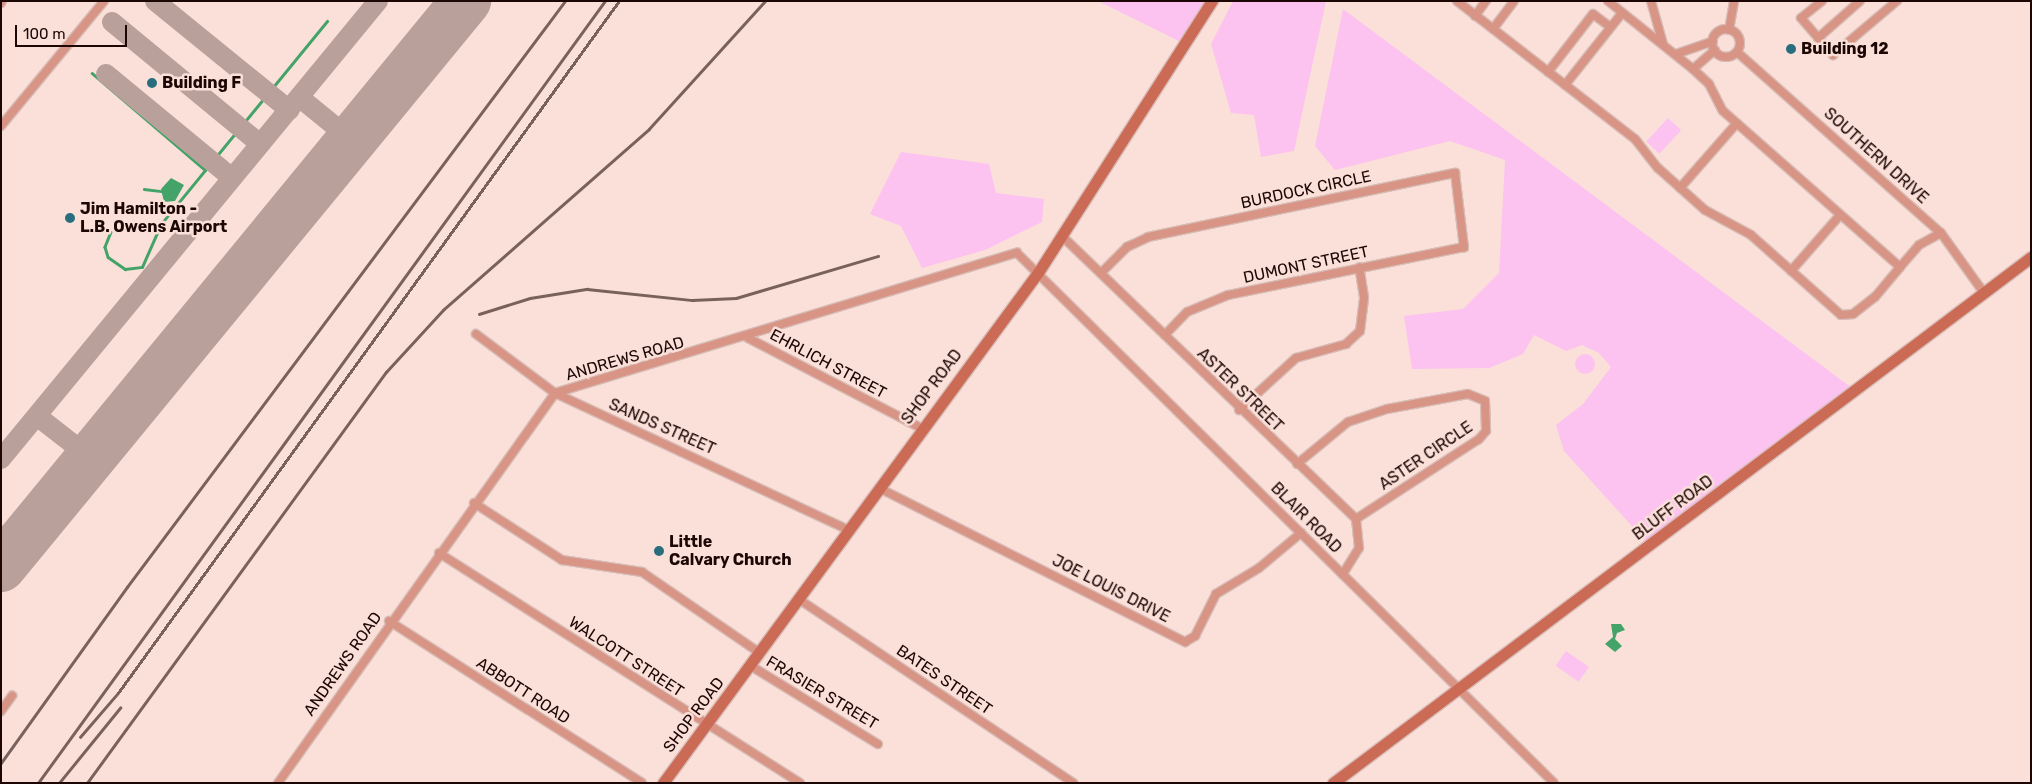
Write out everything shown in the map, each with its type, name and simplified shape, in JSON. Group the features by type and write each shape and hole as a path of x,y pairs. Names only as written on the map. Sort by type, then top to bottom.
{"street":[{"path":"1,126 104,1"},
{"name":"SHOP ROAD","path":"663,783 800,600 847,529 1063,237 1212,1"},
{"path":"1457,1 1635,139 1680,188 1705,210 1751,235 1842,315 1853,314 1876,297 1919,245 1941,233"},
{"path":"1475,16 1486,1"},
{"path":"1493,29 1514,1"},
{"path":"1608,1 1676,54 1692,69 1737,123 1900,268"},
{"path":"1651,1 1663,44"},
{"path":"1729,30 1734,1"},
{"path":"1822,1 1801,18 1833,55 1897,1"},
{"path":"1818,38 1860,1"},
{"path":"1565,85 1622,12"},
{"path":"1548,72 1593,14 1610,27"},
{"path":"1729,30 1739,39 1737,52 1725,57 1715,50 1713,41 1717,33 1729,30"},
{"path":"1676,54 1713,41"},
{"path":"1692,69 1715,50"},
{"name":"SOUTHERN DRIVE","path":"1737,52 1941,233 1984,293"},
{"path":"1680,188 1737,123"},
{"name":"BURDOCK CIRCLE","path":"1102,273 1127,247 1148,237 1455,173 1464,247"},
{"path":"1791,271 1840,215"},
{"name":"ASTER STREET","path":"1063,237 1102,273 1239,410 1356,519"},
{"name":"DUMONT STREET","path":"1165,335 1187,312 1202,303 1359,267 1464,247"},
{"name":"ANDREWS ROAD","path":"278,783 389,622 555,393 748,338 1017,253 1039,271"},
{"name":"BLUFF ROAD","path":"1333,783 2031,257"},
{"path":"1239,410 1296,358 1346,344 1360,331 1364,297 1359,267"},
{"name":"BLAIR ROAD","path":"1039,271 1554,783"},
{"name":"SANDS STREET","path":"476,334 555,393 847,529"},
{"name":"EHRLICH STREET","path":"748,338 921,428"},
{"name":"ASTER CIRCLE","path":"1297,464 1328,434 1379,412 1468,394 1485,401 1486,431 1479,439 1356,519"},
{"name":"JOE LOUIS DRIVE","path":"879,488 1185,642 1195,636 1216,594 1259,568 1301,533"},
{"path":"474,503 562,560 642,572 760,653"},
{"path":"1343,574 1359,548 1356,519"},
{"name":"WALCOTT STREET","path":"439,553 800,783"},
{"name":"BATES STREET","path":"800,600 1073,783"},
{"name":"ABBOTT ROAD","path":"389,622 642,783"},
{"name":"FRASIER STREET","path":"751,666 878,744"},
{"path":"1,711 12,696"}],"shaded area":[{"path":"1098,1 1212,1 1185,44"},
{"path":"1233,1 1326,1 1294,151 1261,157 1254,115 1231,113 1211,44"},
{"path":"1343,9 1856,391 1650,546 1564,451 1556,425 1583,404 1611,367 1599,353 1582,345 1566,351 1534,335 1523,354 1489,368 1412,369 1404,316 1463,309 1499,273 1505,160 1450,141 1335,170 1315,146"},
{"path":"1668,118 1681,130 1659,154 1646,141"},
{"path":"901,152 989,164 996,193 1044,199 1042,222 985,250 922,268 901,226 870,214"},
{"path":"171,178 184,185 175,201 164,202 161,189"},
{"path":"1581,354 1589,354 1595,360 1595,368 1589,374 1581,374 1575,368 1575,360"},
{"path":"1611,624 1621,624 1625,630 1617,633 1615,639 1622,646 1615,652 1605,644 1613,637"},
{"path":"1566,651 1589,667 1579,682 1556,666"}],"waterway":[{"path":"111,232 105,247 108,257 125,269 142,267 161,224 327,21"},
{"path":"92,73 205,170"},
{"path":"144,189 161,191"}],"taxiway":[{"path":"155,1 289,110"},
{"path":"1,459 378,1"},
{"path":"112,22 260,144"},
{"path":"106,74 232,178"},
{"path":"299,97 352,140"},
{"path":"37,416 91,458"}],"runway":[{"path":"1,567 466,1"}],"railway":[{"path":"1,763 127,587 565,1"},
{"path":"38,783 605,1"},
{"path":"80,737 118,693 619,1"},
{"path":"87,783 386,372 443,310 649,129 765,1"},
{"path":"479,314 530,298 587,289 692,300 736,298 878,256"},
{"path":"59,783 120,708"}],"place":[{"name":"Building 12","path":"1791,49"},
{"name":"Building F","path":"152,83"},
{"name":"Jim Hamilton - L.B. Owens Airport","path":"70,218"},
{"name":"Little Calvary Church","path":"659,551"}]}
